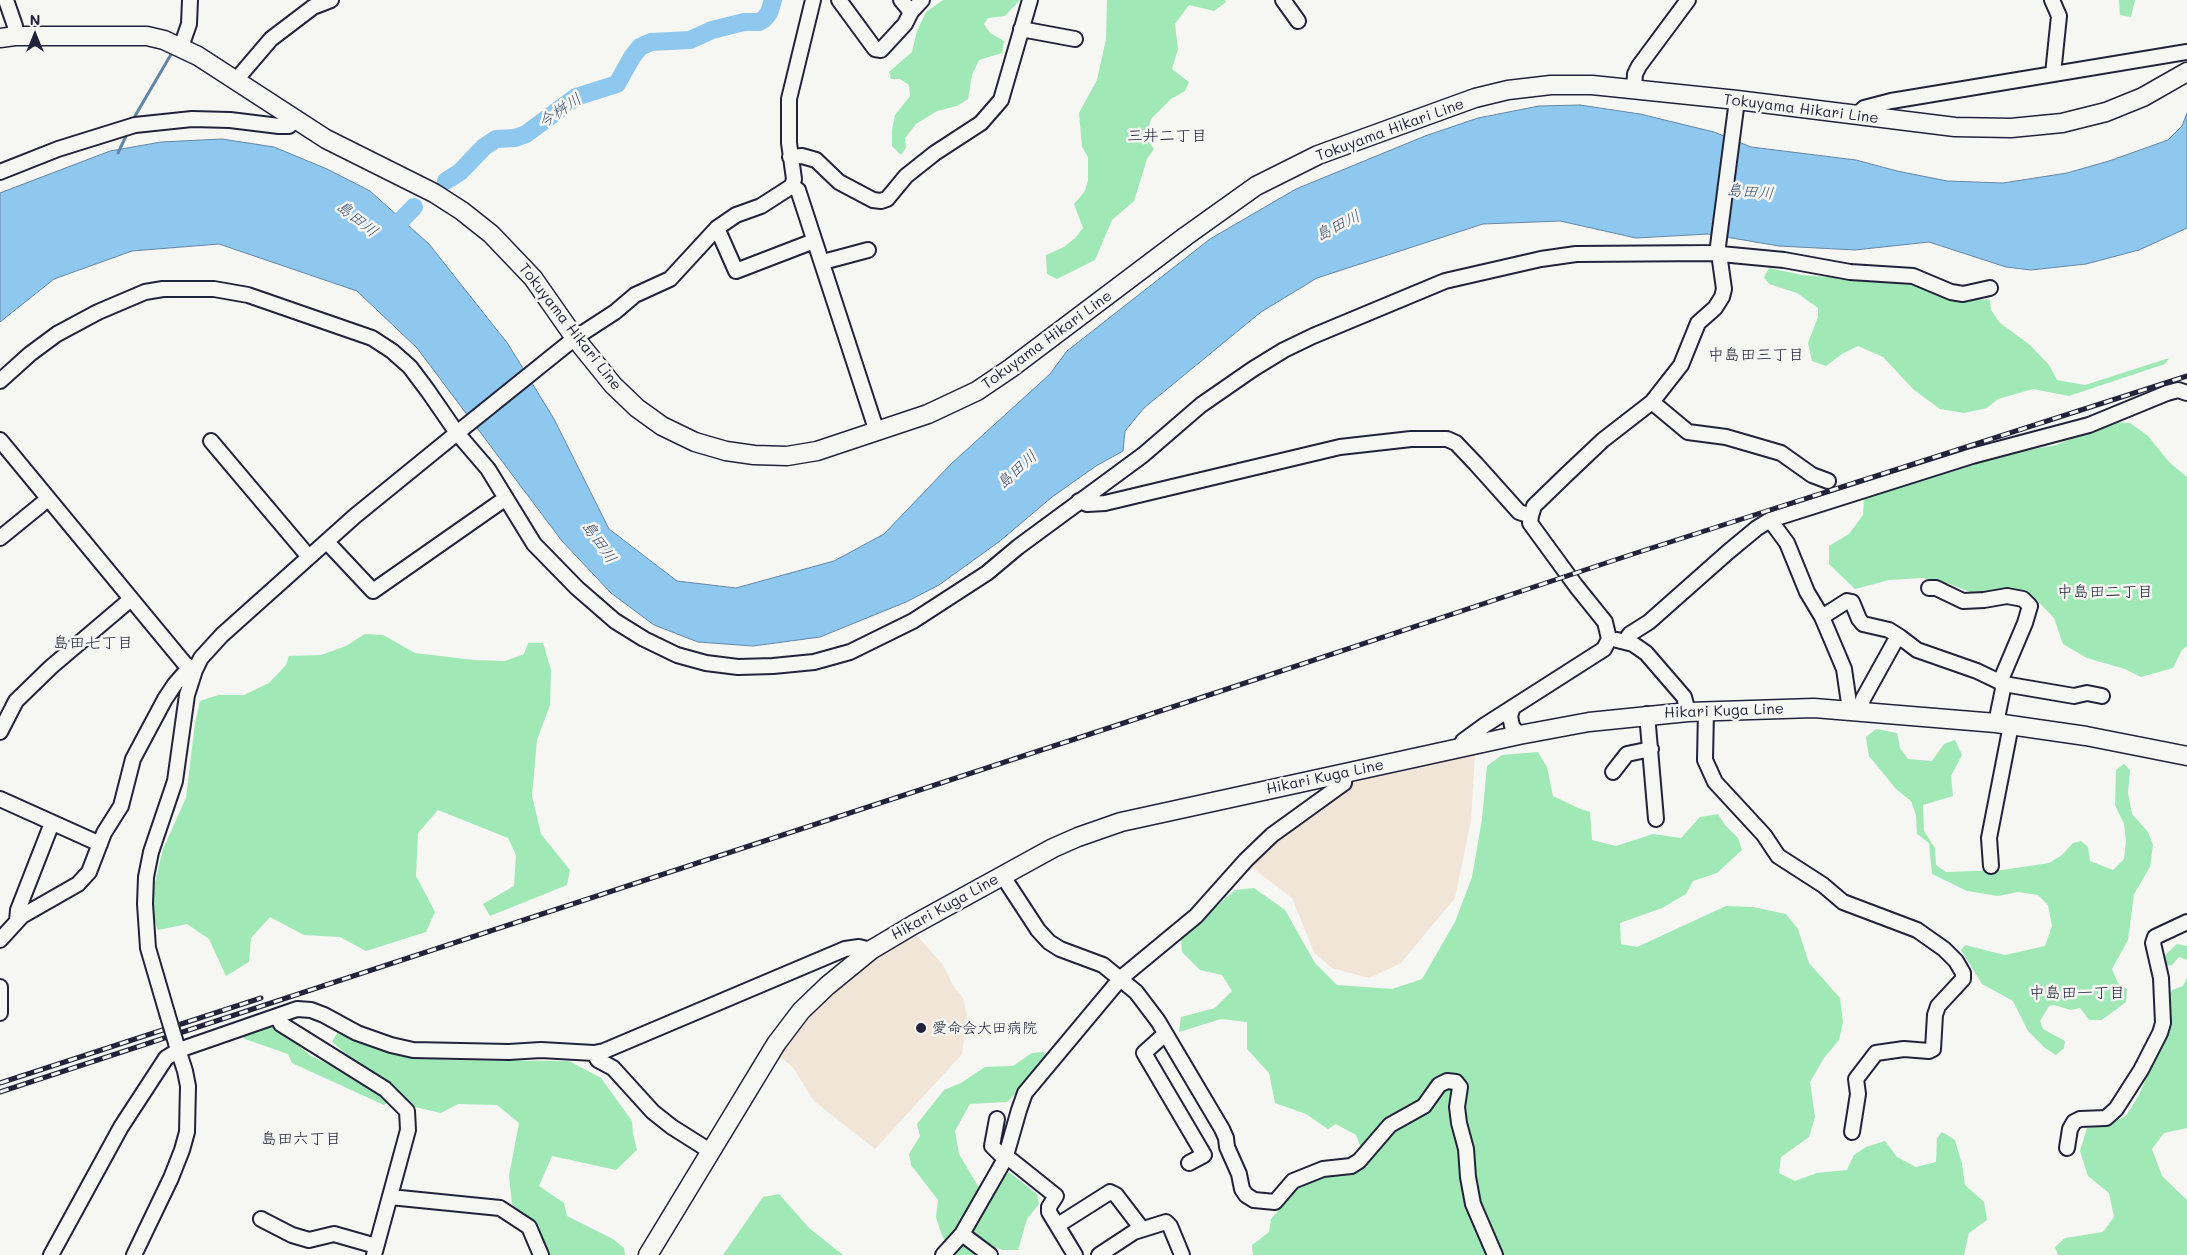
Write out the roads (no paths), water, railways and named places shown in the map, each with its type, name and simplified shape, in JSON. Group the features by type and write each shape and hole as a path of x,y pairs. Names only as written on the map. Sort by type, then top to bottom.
{"main road":[{"name":"Tokuyama Hikari Line","path":"8,37 147,36 181,47 236,80 326,139 397,173 462,211 491,234 533,278 572,342 637,408 662,426 695,442 726,451 754,455 787,456 817,451 876,432 928,414 977,391 1012,368 1227,205 1278,173 1318,155 1475,98 1508,90 1551,84 1634,89 1736,109 1856,116 1955,127 2011,128 2062,123 2106,112 2143,97 2186,74"},
{"name":"Hikari Kuga Line","path":"648,1255 772,1051 801,1011 827,986 890,937 1002,875 1078,837 1121,822 1519,735 1647,714 1805,708 1855,711 2003,724 2086,736 2187,756"}],"street":[{"path":"6,0 15,26 8,37"},
{"path":"181,47 189,24 190,0"},
{"path":"236,80 271,39 313,7 331,0"},
{"path":"0,940 17,921 35,908 78,884 89,872 100,844 120,806 133,758 165,700 175,684 192,669 222,635 309,557 461,430 572,342 615,312 635,295 670,279 717,228 736,214 761,206 792,186 794,179 790,157 788,120 790,88 813,0"},
{"path":"840,0 875,49 882,50 905,24 911,12 922,0"},
{"path":"901,0 911,12"},
{"path":"790,157 802,156 816,160 839,182 873,200 881,202 887,199 906,176 935,153 981,123 997,105 1005,92 1030,0"},
{"path":"1283,0 1298,21"},
{"path":"1634,89 1635,74 1639,66 1688,0"},
{"path":"2052,0 2059,16 2052,74"},
{"path":"1021,29 1075,38"},
{"path":"1856,116 1864,108 1891,101 2187,52"},
{"path":"1461,747 1463,741 1604,649 1609,639 1605,622 1530,523 1531,516 1534,506 1603,440 1652,402 1680,365 1694,329 1722,298 1724,289 1718,250 1736,109"},
{"path":"0,172 58,148 135,125 157,121 259,122 289,126 296,120"},
{"path":"792,186 798,190 814,241 823,262 876,432"},
{"path":"717,228 736,271 814,241"},
{"path":"823,262 868,250"},
{"path":"0,381 56,334 98,312 145,292 163,289 214,289 248,295 372,338 392,351 410,367 461,430 488,469 522,527 544,556 577,588 615,620 644,639 677,655 706,663 738,667 773,666 814,662 850,652 905,625 987,573 1079,501 1143,455 1200,405 1284,350 1438,284 1475,273 1541,258 1576,254 1718,250 1850,272 1913,276 1963,294 1990,288"},
{"path":"1625,641 1630,634 1649,622 1750,534 1770,520 1972,456 2089,425 2167,393 2178,390 2187,393"},
{"path":"1652,402 1688,432 1726,437 1781,453 1812,475 1828,481"},
{"path":"1079,501 1087,504 1105,502 1340,447 1411,439 1447,439 1456,443 1519,512 1531,516"},
{"path":"0,440 131,599 192,669"},
{"path":"211,441 309,557"},
{"path":"327,542 373,592 506,498"},
{"path":"0,538 48,499"},
{"path":"1770,520 1787,543 1807,592 1822,617 1844,669 1855,711"},
{"path":"1929,588 1936,588 1963,601 2007,596 2023,599 2030,606 2002,683 2003,724 1989,838 1991,866"},
{"path":"0,732 16,700 51,667 131,599"},
{"path":"1822,617 1847,601 1852,602 1863,624 1888,630 1917,650 1977,671 2002,683 2074,696 2087,693 2102,696"},
{"path":"1855,711 1894,643 1900,637"},
{"path":"1609,639 1625,641 1646,653 1684,697 1688,712"},
{"path":"134,1255 171,1178 182,1150 186,1132 188,1086 178,1047 154,972 146,934 146,877 151,852 175,780 192,669"},
{"path":"1513,708 1510,716 1512,726 1519,735"},
{"path":"1706,711 1705,760 1715,782 1764,835 1778,856 1823,886 1843,902 1918,930 1944,948 1956,961 1963,973 1963,979 1938,1006 1935,1015 1933,1049 1929,1051 1904,1049 1876,1053 1856,1079 1858,1094 1852,1132"},
{"path":"1647,714 1656,818"},
{"path":"1613,772 1627,754 1650,749"},
{"path":"943,1255 962,1234 1005,1159 1018,1110 1025,1093 1121,978 1196,916 1246,860 1272,835 1344,783 1345,772"},
{"path":"0,799 100,844"},
{"path":"17,921 18,910 52,823"},
{"path":"1002,875 1038,930 1049,942 1060,949 1103,965 1136,992 1165,1034 1222,1129 1246,1195 1254,1200 1275,1202 1293,1181 1323,1169 1351,1166 1359,1161 1390,1125 1424,1106 1439,1085 1447,1081 1456,1082 1460,1087 1457,1107 1466,1150 1473,1204 1495,1255"},
{"path":"2067,1148 2070,1129 2074,1122 2080,1119 2106,1118 2116,1109 2141,1070 2160,1033 2162,1023 2161,978 2153,943 2155,937 2187,922"},
{"path":"51,1255 121,1126 166,1058 178,1047 297,1010 311,1010 324,1014 358,1033 391,1045 413,1050 500,1052 541,1050 594,1053 604,1051 845,949 859,947 871,950"},
{"path":"0,987 0,1013"},
{"path":"261,1219 292,1235 309,1240 334,1234 375,1251 408,1130 408,1111 385,1088 281,1024 277,1016"},
{"path":"1165,1034 1144,1052 1204,1154 1189,1162"},
{"path":"594,1053 598,1060 613,1068 653,1112 672,1128 710,1151"},
{"path":"997,1119 992,1146 1005,1159 1011,1160 1056,1196 1049,1207 1049,1212 1075,1255"},
{"path":"1058,1225 1110,1192 1116,1195 1139,1225 1140,1230"},
{"path":"390,1197 500,1208 529,1227 541,1255"},
{"path":"1098,1255 1140,1230 1166,1222 1170,1226 1182,1255"},
{"path":"962,1234 990,1255"}],"water":[{"name":"島田川","path":"1580,105 1640,114 1714,132 1751,147 1856,160 1947,181 2003,183 2067,173 2109,161 2168,140 2182,126 2187,113 2187,228 2139,250 2086,264 2031,270 2006,267 1929,242 1855,250 1779,246 1708,234 1636,238 1560,221 1483,224 1317,278 1261,312 1144,408 1125,431 1123,451 1096,466 1052,497 1000,541 939,585 906,602 820,637 753,646 698,642 654,625 611,593 562,541 417,348 357,291 219,244 132,251 54,279 0,322 0,193 110,151 161,142 222,139 274,147 327,169 370,191 429,244 508,344 554,419 609,529 677,581 736,588 834,561 884,534 951,464 1050,374 1067,351 1210,239 1296,189 1425,136 1478,118 1539,106"}],"waterway":[{"name":"今桝川","path":"446,181 460,172 484,147 496,139 515,138 526,134 576,97 617,84 632,57 640,47 651,42 690,40 712,30 744,22 759,22 769,13 773,0"},
{"path":"135,116 173,51"},
{"path":"118,153 126,136"},
{"name":"今桝川","path":"386,236 414,207"}],"railway":[{"path":"0,1092 1636,553 2187,376"},
{"path":"0,1083 261,998"}],"place":[{"name":"愛命会大田病院","path":"921,1028"}],"district":[{"name":"三井二丁目","path":"1167,136"},
{"name":"中島田三丁目","path":"1756,355"},
{"name":"中島田二丁目","path":"2105,592"},
{"name":"島田七丁目","path":"93,643"},
{"name":"中島田一丁目","path":"2077,993"},
{"name":"島田六丁目","path":"301,1139"}]}
